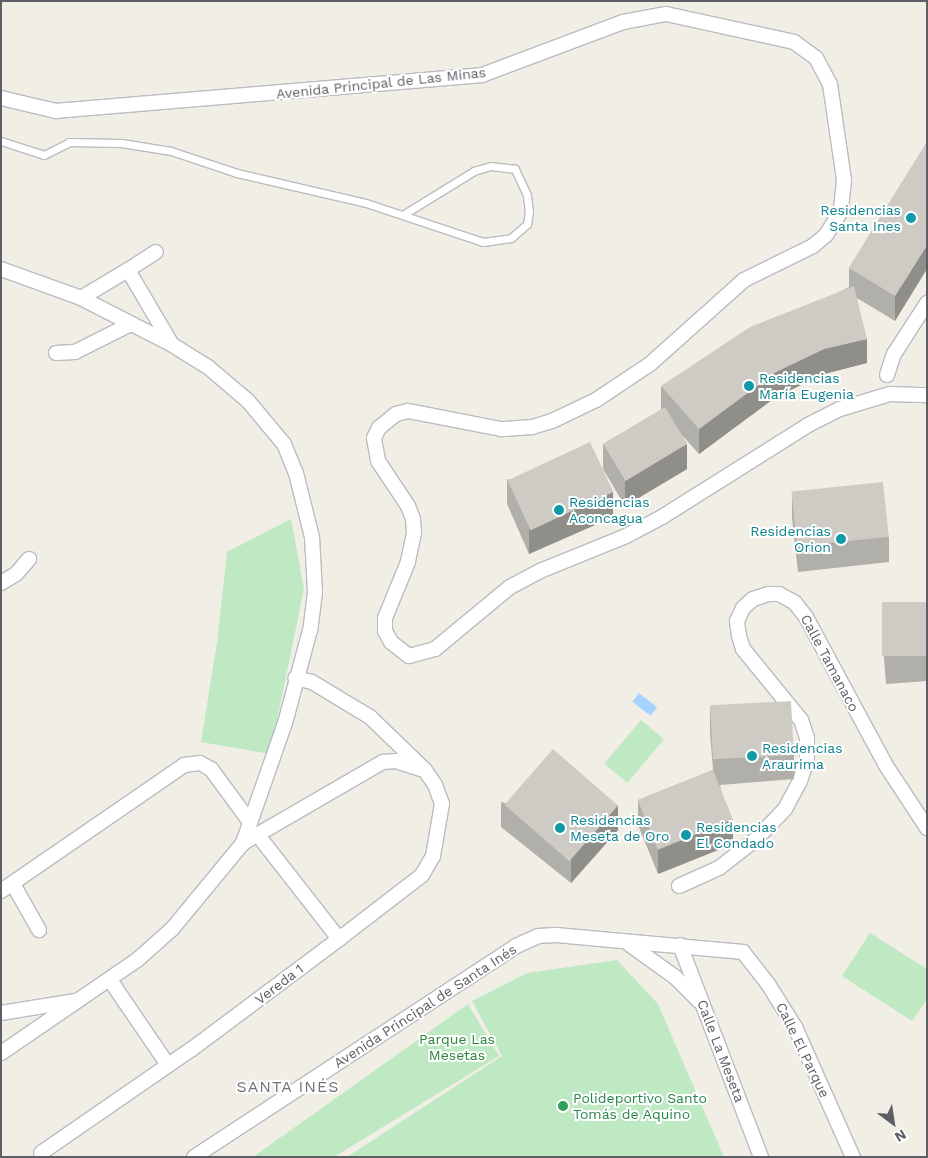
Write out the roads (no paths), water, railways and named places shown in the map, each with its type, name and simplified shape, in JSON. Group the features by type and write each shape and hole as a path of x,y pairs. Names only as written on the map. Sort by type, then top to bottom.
{"street":[{"name":"Avenida Principal de Las Minas","path":"1,98 56,111 482,75 623,22 666,14 794,42 816,58 830,84 844,180 841,211 826,235 813,246 744,280 650,364 596,400 552,421 532,428 501,429 408,411 396,414 379,428 374,438 378,461 408,506 413,519 414,533 408,562 385,618 385,631 391,642 409,656 435,649 510,587 540,571 626,536 662,517 808,425 840,409 890,394 927,395"},
{"path":"81,298 156,252"},
{"path":"128,270 171,344"},
{"path":"1,1053 110,980 172,929 243,844 253,828 274,761 295,678 310,630 315,592 312,536 296,474 284,444 248,401 208,367 171,344 81,298 5,274"},
{"path":"887,375 894,354 927,303"},
{"path":"56,353 75,352 131,324"},
{"path":"1,584 16,574 29,559"},
{"name":"Calle Tamanaco","path":"678,886 719,868 755,840 785,809 800,781 807,760 807,738 801,720 743,650 739,636 737,621 743,608 753,599 768,594 780,594 795,603 806,617 885,764 927,828"},
{"name":"Vereda 1","path":"41,1153 168,1065 339,939 422,875 433,856 442,804 436,785 425,770 370,717 312,682 295,678"},
{"path":"253,828 383,762 403,763 425,770"},
{"path":"39,930 7,888 184,765 200,763 211,769 253,828 339,939"},
{"name":"Avenida Principal de Santa Inés","path":"194,1157 516,946 538,936 556,934 628,943 680,945"},
{"path":"628,943 675,977 703,1006"},
{"name":"Calle La Meseta","path":"680,945 761,1157"},
{"name":"Calle El Parque","path":"680,945 743,952 755,964 795,1027 853,1157"},
{"path":"110,980 168,1065"},
{"path":"1,1013 77,1001"}],"lane":[{"path":"1,141 44,155 68,142 121,143 171,151 237,173 404,214 483,242 502,242 521,232 528,224 529,212 527,195 515,168 491,166 474,171 404,214"}],"water":[{"path":"639,693 657,707 650,716 632,702"}],"place":[{"name":"Residencias Santa Ines","path":"911,218"},
{"name":"Residencias María Eugenia","path":"749,386"},
{"name":"Residencias Aconcagua","path":"559,510"},
{"name":"Residencias Orion","path":"841,539"},
{"name":"Residencias Araurima","path":"752,756"},
{"name":"Residencias Meseta de Oro","path":"560,828"},
{"name":"Residencias El Condado","path":"686,835"},
{"name":"Polideportivo Santo Tomás de Aquino","path":"563,1106"}],"district":[{"name":"SANTA INÉS","path":"288,1087"}],"park label":[{"name":"Parque Las Mesetas","path":"457,1048"}]}
